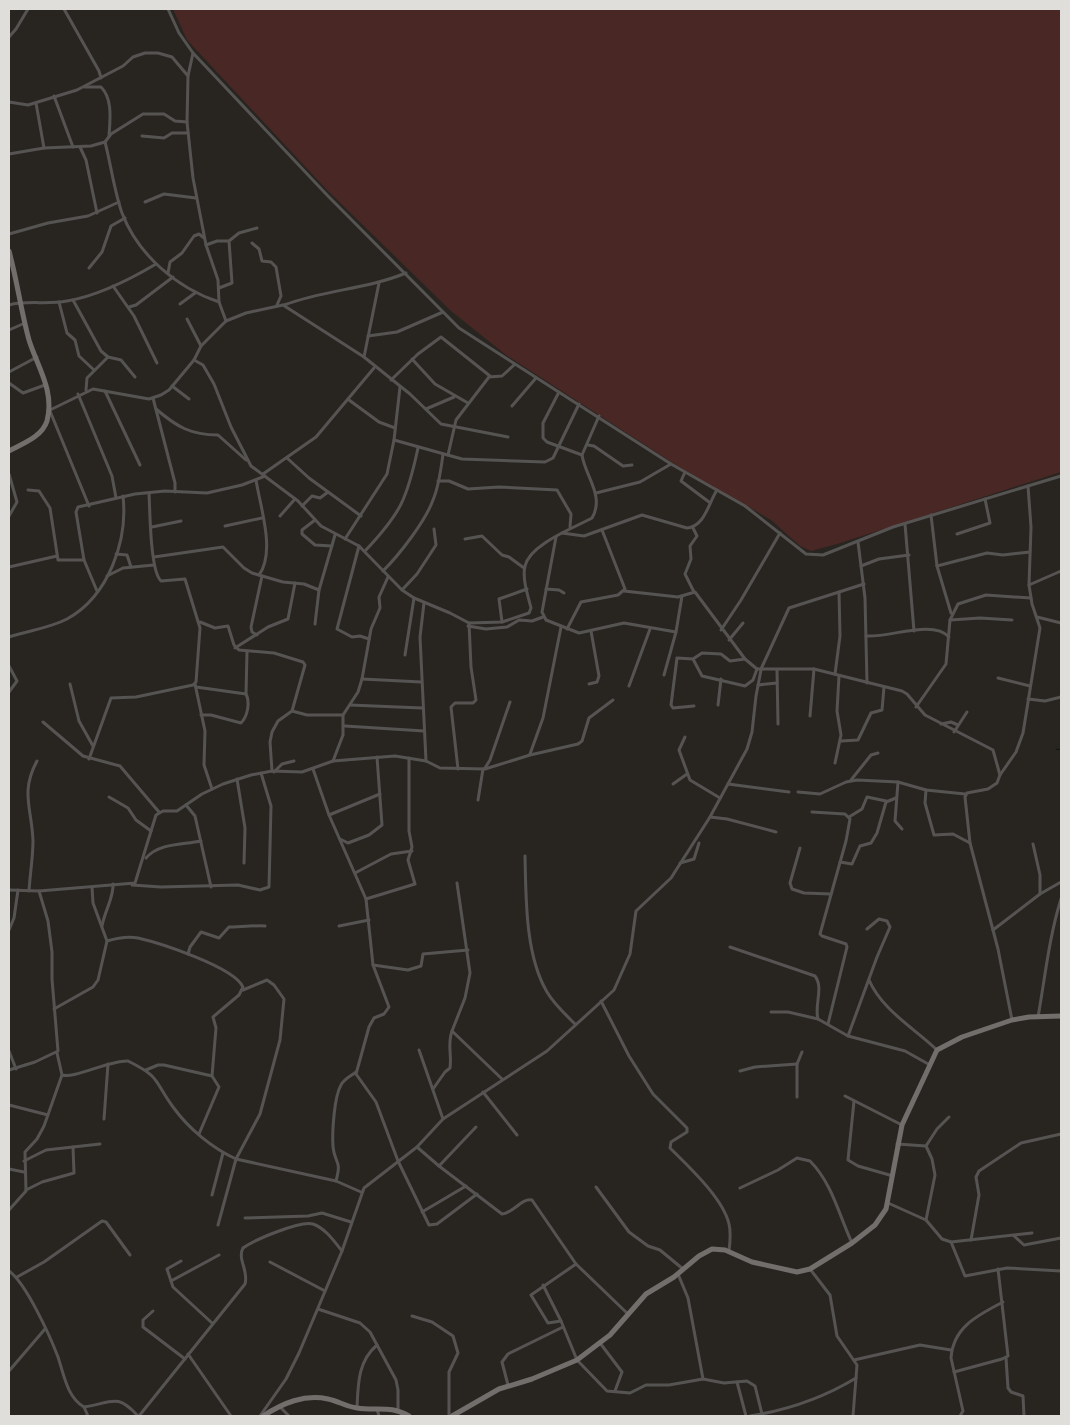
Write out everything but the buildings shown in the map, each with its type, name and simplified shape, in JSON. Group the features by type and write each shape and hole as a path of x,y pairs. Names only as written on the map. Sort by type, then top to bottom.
{"street":[{"path":"9,37 28,9"},
{"path":"64,9 99,70 100,78"},
{"path":"168,9 179,33 193,53 327,195 459,328 514,365 600,416 671,464 745,506 806,554 814,556 931,515 1061,476"},
{"path":"9,102 22,105 36,103 85,87 123,66 133,57 152,52 172,57 188,76"},
{"path":"193,53 188,76 187,122 196,198 204,238 219,288 219,302 226,321"},
{"path":"85,87 101,87 104,90 110,111 109,137"},
{"path":"54,96 73,146"},
{"path":"36,103 44,148"},
{"path":"9,154 44,148 80,147 105,142 109,137 143,114 164,114 175,120 187,122"},
{"path":"142,136 164,138 172,133 188,133"},
{"path":"105,142 119,202 124,218 135,238 156,264 173,277 195,293 219,302"},
{"path":"80,147 86,160 97,213"},
{"path":"145,202 164,194 196,198"},
{"path":"9,234 97,213 119,202"},
{"path":"89,268 102,252 111,226 124,218"},
{"path":"206,245 216,241 228,242 240,233 257,228"},
{"path":"168,273 170,262 182,253 194,236 198,234 204,238"},
{"path":"219,288 232,283 228,242"},
{"path":"252,243 260,252 260,260 271,262 276,267 281,296 277,306"},
{"path":"9,251 30,343 46,384 49,411 89,506"},
{"path":"9,305 22,302 73,300 113,286 156,264"},
{"path":"9,451 42,430 47,421 49,411 86,390 93,388 134,397 153,398 165,393 194,360 201,346 226,321 311,296 379,283 406,273"},
{"path":"128,307 136,305 173,277"},
{"path":"364,357 379,283"},
{"path":"113,286 128,307 157,363"},
{"path":"180,304 195,293"},
{"path":"73,300 101,351 108,357 121,360 135,377"},
{"path":"59,302 67,334 75,340 79,356 94,370"},
{"path":"283,305 364,357 374,368 400,387 441,424 508,437"},
{"path":"368,336 397,332 443,312"},
{"path":"187,319 201,346"},
{"path":"9,330 26,323"},
{"path":"391,380 412,359 441,337 490,376 502,376 514,365"},
{"path":"9,372 37,357"},
{"path":"86,390 87,378 108,357"},
{"path":"412,359 435,384 454,397 468,403"},
{"path":"194,360 203,365 214,384 247,462"},
{"path":"97,591 84,560 76,512 78,507 89,506 123,496 149,493 207,493 256,480 316,437 374,368"},
{"path":"383,571 398,555 428,511 446,455 452,427 468,403 490,376"},
{"path":"512,406 536,378"},
{"path":"9,383 23,393 46,384"},
{"path":"172,386 189,399"},
{"path":"345,539 386,474 394,440 400,387"},
{"path":"105,390 140,465"},
{"path":"559,392 542,429 543,438 547,442 582,455"},
{"path":"78,394 112,476 116,498"},
{"path":"426,409 454,397"},
{"path":"153,398 175,483 175,492"},
{"path":"349,400 380,422 395,428"},
{"path":"394,440 462,458 545,462 553,458 557,446 579,404"},
{"path":"156,409 167,418 193,432 201,435 218,435 247,462 295,499 314,520 335,535 359,546 365,551 402,590 424,604 445,610 469,625 486,629 507,627 520,620 532,621 543,617 561,627 579,633 624,623 676,632"},
{"path":"469,625 502,622 529,613 531,608 524,568 532,552 570,527 592,518 596,507 596,493 582,455 600,416"},
{"path":"588,444 623,466 632,465"},
{"path":"365,551 404,503 418,447"},
{"path":"288,458 328,492 361,516"},
{"path":"596,493 640,482 671,464"},
{"path":"685,472 681,481 709,502"},
{"path":"9,474 17,502 9,516"},
{"path":"256,480 267,554 260,575 251,627 252,632 257,635"},
{"path":"438,481 451,482 468,489 499,487 557,490 571,514 570,527"},
{"path":"798,792 820,794 851,781 898,782 926,790 965,794 994,786 1020,743 1040,628 1029,585 1028,486"},
{"path":"28,490 39,491 50,508 54,525 56,556 59,561 84,560"},
{"path":"562,534 578,537 642,515 693,528 701,522 709,502 717,490"},
{"path":"302,506 312,496 320,498 328,492"},
{"path":"149,493 154,565 161,581 185,580 200,622 195,686 206,738 204,765 212,789"},
{"path":"9,637 69,618 89,603 107,576 116,554 125,522 123,496"},
{"path":"280,516 295,499"},
{"path":"957,534 990,523 985,499"},
{"path":"931,515 937,566 952,613"},
{"path":"224,526 262,518"},
{"path":"314,520 302,530 302,534 315,545 332,546"},
{"path":"152,527 181,522"},
{"path":"905,524 914,631"},
{"path":"693,528 697,536 690,546 691,559 685,574 721,630 745,659 760,669 814,669 906,693 916,707 940,724 993,750 1000,775"},
{"path":"402,590 417,574 436,545 434,529"},
{"path":"602,530 623,580 624,591"},
{"path":"721,630 780,533"},
{"path":"315,624 319,590 335,535"},
{"path":"465,539 482,536 491,542 502,554 524,568"},
{"path":"543,617 546,589 556,537"},
{"path":"858,541 864,584 868,682"},
{"path":"359,546 337,629 352,637 360,636 369,639"},
{"path":"154,557 223,547 244,568 282,582 295,583 319,590"},
{"path":"937,566 987,553 1003,555 1030,552"},
{"path":"116,554 127,555 131,567"},
{"path":"861,566 886,558 909,554"},
{"path":"9,567 56,556"},
{"path":"107,576 131,567 154,565"},
{"path":"1029,585 1061,571"},
{"path":"333,761 341,744 345,726 343,715 358,692 362,679 369,639 380,608 379,597 388,577"},
{"path":"235,648 268,627 290,617 295,583"},
{"path":"693,659 702,676 744,686 753,680 760,669 789,608 864,584"},
{"path":"546,589 559,590 564,593"},
{"path":"502,622 499,599 527,590"},
{"path":"566,629 581,602 618,595 624,591 682,596 695,592"},
{"path":"835,763 841,741 837,711 840,636 839,592"},
{"path":"916,707 943,671 948,655 950,620 958,604 976,596 999,595 1031,598"},
{"path":"664,675 676,632 682,596"},
{"path":"405,655 408,621 414,598"},
{"path":"424,604 420,637 426,761"},
{"path":"1037,617 1061,623"},
{"path":"950,620 980,618 1012,620"},
{"path":"200,622 215,628 228,626 235,648"},
{"path":"729,640 743,623"},
{"path":"458,769 450,707 455,703 473,703 476,700 469,625"},
{"path":"530,755 543,718 561,627"},
{"path":"629,686 650,629"},
{"path":"866,636 880,638 914,631 938,629 949,638"},
{"path":"589,684 596,682 599,676 591,631"},
{"path":"235,648 247,652 274,653 303,662 306,669 292,711 278,721 272,732 270,742 273,771"},
{"path":"201,715 211,715 241,723 244,719 248,700 246,694 247,652"},
{"path":"694,706 673,708 671,705 676,659 683,656 693,659 706,653 721,654 730,661 745,659"},
{"path":"9,666 16,681 9,692"},
{"path":"262,1416 286,1379 318,1309 342,1251 361,1192 384,1171 417,1147 443,1119 547,1051 614,990 630,954 636,911 671,878 710,817 751,740 760,669"},
{"path":"810,716 814,669"},
{"path":"777,670 778,724"},
{"path":"998,678 1030,686"},
{"path":"362,679 421,682"},
{"path":"718,705 721,679"},
{"path":"758,685 777,683"},
{"path":"70,684 79,721 94,746"},
{"path":"89,759 111,698 136,697 195,686 246,694"},
{"path":"841,741 858,740 871,713 882,710 884,687"},
{"path":"1028,699 1045,701 1061,697"},
{"path":"43,722 89,759 120,766 159,812 174,812 212,789 236,779 273,771 302,772 333,761 377,757 409,758 426,761 440,768 484,769 530,755 578,744 582,741 589,718 613,700"},
{"path":"478,800 484,769 493,752 510,702"},
{"path":"349,705 422,708"},
{"path":"292,711 307,715 343,715"},
{"path":"954,732 967,712"},
{"path":"940,724 950,722 958,725"},
{"path":"345,726 424,732"},
{"path":"685,737 679,750 687,774 692,782 720,798"},
{"path":"851,781 871,755 878,752"},
{"path":"339,838 348,843 380,827 383,821 377,757"},
{"path":"366,899 414,885 415,880 408,860 412,851 409,831 409,758"},
{"path":"29,891 33,841 26,794 30,773 37,761"},
{"path":"273,771 282,764 294,761"},
{"path":"313,769 329,815 366,899 374,965 389,1007 384,1014 374,1018 369,1027 356,1072 342,1082 338,1092 333,1124 334,1150 340,1166 336,1181"},
{"path":"9,890 39,891 113,884 211,887 238,885 260,890 269,887 271,806 261,773"},
{"path":"673,784 687,774"},
{"path":"236,779 245,828 244,863"},
{"path":"898,782 895,821 902,829"},
{"path":"728,784 756,790 789,792"},
{"path":"926,790 924,803 934,835 953,834 970,843"},
{"path":"329,815 380,794"},
{"path":"965,794 970,843 993,930 1012,1020"},
{"path":"109,797 128,808 136,820 151,831"},
{"path":"849,817 862,809 867,797 887,801 896,798"},
{"path":"840,862 852,864 860,846 871,843 887,801"},
{"path":"186,805 195,816 211,887"},
{"path":"130,885 138,879 151,831 159,812"},
{"path":"812,812 845,814 849,817"},
{"path":"710,817 727,819 776,832"},
{"path":"828,1024 847,947 846,944 820,934 846,841 849,817"},
{"path":"144,859 160,847 180,846 201,841"},
{"path":"680,863 694,859 699,844"},
{"path":"1034,844 1040,875 1040,894"},
{"path":"800,848 790,883 792,889 804,893 831,894"},
{"path":"355,873 391,854 412,851"},
{"path":"525,856 529,923 539,972 546,991 575,1024"},
{"path":"993,930 1040,894 1061,882"},
{"path":"433,1089 450,1068 453,1059 448,1045 465,998 468,984 468,950 457,883"},
{"path":"102,926 107,904 114,894 113,884"},
{"path":"54,1009 96,984 107,940 93,903 92,887"},
{"path":"9,930 14,918 18,890"},
{"path":"26,1191 23,1161 25,1152 37,1139 62,1076 57,1053 59,1044 54,1009 50,933 39,891"},
{"path":"1038,1018 1046,976 1048,951 1061,899"},
{"path":"848,1036 868,979 890,927 887,922 879,919 867,929"},
{"path":"339,926 369,920"},
{"path":"188,954 190,947 201,932 219,938 229,927 250,928 260,924 265,926"},
{"path":"107,940 126,937 137,938 188,954 220,968 240,982 243,990"},
{"path":"730,947 816,976 819,988 815,1007 818,1019"},
{"path":"374,965 414,970 420,966 423,954 468,950"},
{"path":"868,979 883,1002 937,1050"},
{"path":"199,1134 219,1087 212,1076 216,1028 213,1017 243,990 267,980 278,989 284,1003 280,1040 260,1114 236,1159 218,1225"},
{"path":"601,1001 629,1056 653,1094 687,1128 687,1132 671,1142 670,1148 704,1184 726,1215 730,1226 729,1251"},
{"path":"771,1012 788,1012 818,1019 848,1036 905,1051 930,1064"},
{"path":"412,1316 432,1322 453,1336 458,1353 449,1372 450,1416 508,1385 532,1380 576,1360 610,1335 646,1294 678,1274 699,1256 712,1249 729,1251 752,1262 794,1272 810,1268 852,1243 878,1222 888,1203 897,1144 902,1125 937,1050 962,1037 1012,1020 1061,1016"},
{"path":"452,1031 502,1079"},
{"path":"419,1050 443,1119"},
{"path":"9,1051 16,1069"},
{"path":"797,1097 798,1064 802,1052"},
{"path":"9,1070 57,1053"},
{"path":"62,1076 66,1077 108,1064 128,1061 146,1070 159,1081 181,1117 222,1153 236,1159 336,1181 361,1192"},
{"path":"104,1119 108,1064"},
{"path":"146,1070 158,1064 212,1076"},
{"path":"740,1072 755,1067 798,1064"},
{"path":"356,1072 376,1102 398,1161 429,1225 432,1226 477,1194"},
{"path":"483,1092 517,1135"},
{"path":"845,1096 902,1125"},
{"path":"854,1101 848,1160 893,1177"},
{"path":"9,1106 48,1115"},
{"path":"926,1146 936,1129 948,1117"},
{"path":"439,1166 476,1127"},
{"path":"971,1240 979,1195 976,1177 979,1171 1021,1144 1061,1134"},
{"path":"23,1161 41,1152 100,1144"},
{"path":"897,1144 926,1146"},
{"path":"926,1146 936,1175 926,1220"},
{"path":"417,1147 502,1214 511,1211 526,1200 532,1200 576,1264 628,1314"},
{"path":"9,1210 26,1191 37,1183 74,1173 73,1148"},
{"path":"212,1195 222,1153"},
{"path":"740,1188 778,1170 797,1158 810,1160 837,1203 841,1220 852,1243"},
{"path":"9,1169 24,1172"},
{"path":"422,1212 466,1186"},
{"path":"596,1187 629,1232 648,1246 660,1250 683,1269"},
{"path":"888,1203 926,1220 942,1239 951,1242 1014,1236 1032,1232"},
{"path":"245,1218 308,1216 322,1213 351,1222"},
{"path":"16,1277 44,1262 102,1221 106,1222 130,1255"},
{"path":"84,1407 118,1400 125,1402 139,1416 245,1284 246,1270 241,1251 252,1242 264,1236 309,1223 322,1229 342,1251"},
{"path":"1014,1236 1024,1245 1061,1238"},
{"path":"951,1242 965,1276 1017,1268 1061,1271"},
{"path":"171,1281 219,1255"},
{"path":"180,1261 167,1269 174,1289 212,1323"},
{"path":"270,1262 325,1291"},
{"path":"561,1321 548,1323 532,1298 532,1293 576,1264"},
{"path":"810,1268 830,1294 838,1336 854,1360 856,1378 854,1416"},
{"path":"998,1270 1009,1353 1006,1358 1008,1388 1011,1392 1023,1396 1024,1416"},
{"path":"9,1271 16,1277 45,1329 68,1388 78,1403 84,1407 88,1416"},
{"path":"678,1274 688,1298 703,1379"},
{"path":"543,1286 561,1321 576,1360 607,1391 630,1393 646,1385 669,1385 703,1379 724,1383 752,1382 755,1386 762,1414"},
{"path":"960,1416 963,1411 951,1350 967,1322 974,1316 1003,1302"},
{"path":"318,1309 360,1323 377,1344 397,1385 398,1409"},
{"path":"153,1311 143,1320 143,1327 185,1359"},
{"path":"508,1385 502,1362 508,1354 563,1326"},
{"path":"9,1371 45,1329"},
{"path":"600,1343 622,1372 615,1391"},
{"path":"356,1408 361,1366 364,1358 377,1344"},
{"path":"854,1360 920,1345 951,1350"},
{"path":"188,1354 231,1416"},
{"path":"954,1372 1006,1358"},
{"path":"750,1416 782,1410 830,1393 856,1378"},
{"path":"737,1382 746,1416"},
{"path":"262,1416 287,1402 315,1398 329,1399 356,1408 398,1409 409,1416"},
{"path":"279,1406 289,1416"},
{"path":"377,1408 380,1416"}],"shaded area":[{"path":"173,9 1061,9 1061,472 837,544 811,551 800,546 771,520 676,465 506,355 451,311 327,190 187,40"}],"waterway":[{"path":"1056,749 1061,750"}]}
